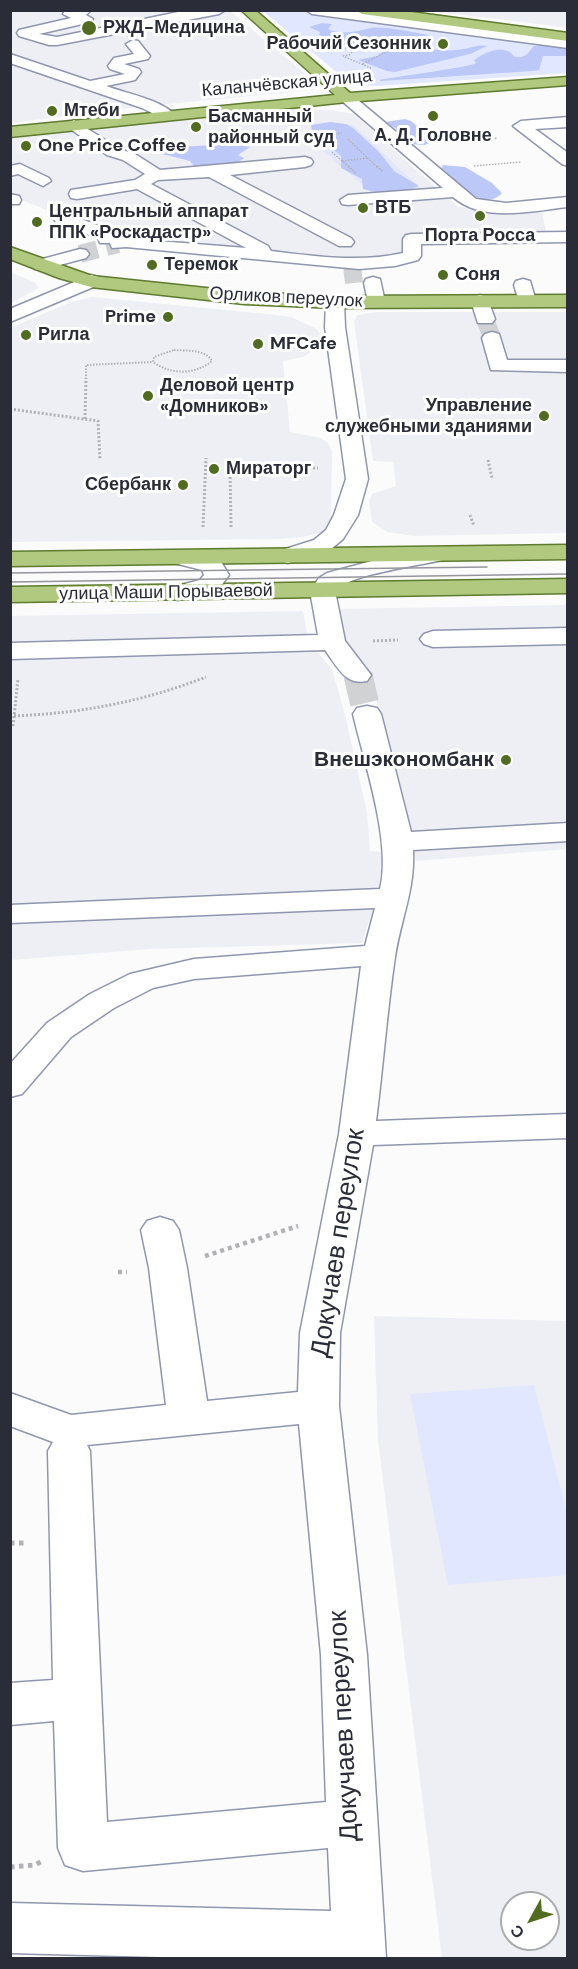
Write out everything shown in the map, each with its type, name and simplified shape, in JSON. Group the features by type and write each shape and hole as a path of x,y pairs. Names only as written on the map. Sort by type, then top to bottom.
{"main road":[{"path":"247,10 347,98"},
{"path":"362,10 567,37"},
{"name":"Каланчёвская улица","path":"10,132 347,98 567,81"},
{"name":"Орликов переулок","path":"22,257 91,281 244,298 360,281 486,319 525,293 567,301"},
{"name":"улица Маши Порываевой","path":"10,559 567,552"},
{"name":"улица Маши Порываевой","path":"10,595 567,586"}],"street":[{"path":"85,11 70,14 87,19 24,33 49,41 57,41 219,10"},
{"path":"312,10 567,44"},
{"path":"10,34 67,58 43,69"},
{"path":"91,86 130,77 134,72 115,66 119,61 143,56 133,44"},
{"path":"10,58 147,105 167,115"},
{"path":"347,98 464,198 484,208 567,202"},
{"path":"567,122 520,126 567,161"},
{"path":"66,126 113,152 129,157 147,180 274,257"},
{"path":"77,194 147,180 305,162"},
{"path":"10,171 20,169 43,181"},
{"path":"212,172 345,242"},
{"path":"348,200 464,198"},
{"path":"451,210 464,198"},
{"path":"62,218 112,237 112,241 274,257 360,281"},
{"path":"288,556 322,545 335,534 346,515 357,479 335,327 360,281 395,262 412,256 412,238 567,237"},
{"path":"22,257 74,251"},
{"path":"10,316 91,281"},
{"path":"486,319 498,366 567,366"},
{"path":"358,675 332,642 322,591 336,578 398,561 434,555"},
{"path":"177,593 209,585 217,575 216,570 204,562 183,558"},
{"path":"433,639 567,636"},
{"path":"10,651 332,642"},
{"name":"Докучаев переулок","path":"358,1946 344,1655 318,1406 320,1333 357,1134 379,955 399,875 398,843 367,714"},
{"path":"398,843 567,832"},
{"path":"10,914 395,898"},
{"path":"126,972 133,963 152,955 230,951 291,962"},
{"path":"10,1086 60,1030 102,1001 142,981 194,969 379,955"},
{"path":"357,1134 567,1126"},
{"path":"160,1230 168,1268 189,1419"},
{"path":"10,1409 70,1431 318,1406"},
{"path":"69,1451 83,1848 351,1823"},
{"path":"10,1704 77,1699"},
{"path":"10,1928 324,1937 358,1946"}],"path":[{"path":"362,64 386,52 387,44"},
{"path":"341,56 349,55 357,47"},
{"path":"342,133 328,135 328,149 357,175"},
{"path":"452,148 444,142 506,137"},
{"path":"341,161 377,158"},
{"path":"467,160 483,173"},
{"path":"474,166 526,161"},
{"path":"85,419 86,365 153,362 158,367 183,371 207,366 212,361 209,356 201,352 174,350 154,357 153,362"},
{"path":"10,409 98,421 100,460"},
{"path":"203,528 206,458"},
{"path":"488,460 492,478"},
{"path":"231,528 230,470 318,468"},
{"path":"332,642 433,639"},
{"path":"12,716 55,713 126,702 160,693 207,676"},
{"path":"13,726 12,716 17,687"},
{"path":"118,1272 168,1268 298,1226 340,1218"}],"shaded area":[{"path":"10,11 230,11 321,87 312,90 147,106 11,123"},
{"path":"263,11 301,11 567,45 567,73 376,86 359,85 347,81"},
{"path":"429,11 567,11 567,28 548,25"},
{"path":"322,23 332,24 328,29 339,32 391,28 424,34 430,36 419,37 417,42 439,50 487,46 470,54 395,72 387,71 358,60 377,56 387,49 368,44 335,44 334,41 319,35 320,32 309,27"},
{"path":"534,46 567,48 567,56 543,56 539,70 532,71 379,80 471,65 476,63 474,60 479,57 500,49 506,50 515,57 522,57"},
{"path":"285,110 331,110 354,114 458,207 473,209 541,207 547,236 406,237 408,256 335,261 124,240 11,196 11,139 96,128"},
{"path":"405,119 411,121 434,140 425,145 408,144 395,128 385,122"},
{"path":"330,122 346,124 353,128 379,152 394,171 419,186 392,196 363,189 362,179 341,168 341,156 330,147 334,139 332,134 312,131 311,125"},
{"path":"353,125 420,188 371,192 322,150 326,127"},
{"path":"232,144 250,147 238,155 244,158 239,162 221,167 195,167 190,161 158,153 159,148"},
{"path":"443,165 465,167 492,183 502,193 487,200 469,194 441,170"},
{"path":"10,272 34,282 39,288 11,303"},
{"name":"Деловой центр «Домников»","path":"92,297 277,315 291,317 317,329 322,342 314,350 303,357 283,361 290,432 320,438 328,443 332,451 331,524 326,531 303,537 277,539 11,542 10,328 71,302"},
{"path":"376,312 567,312 567,533 414,536 387,532 372,522 369,501 372,494 396,486 393,462 373,461 354,321 358,315"},
{"path":"567,605 567,849 416,861 368,668 345,641 337,609"},
{"path":"303,611 309,643 332,669 345,715 367,812 370,851 383,852 380,886 362,943 150,949 11,960 11,616"},
{"path":"374,1316 567,1321 567,1958 442,1958 378,1440"},
{"path":"534,1385 567,1513 567,1575 448,1585 410,1394"}],"tunnel":[{"path":"80,254 118,244"},
{"path":"352,266 354,283"},
{"path":"485,319 492,338"},
{"path":"358,675 367,714"}],"tram line":[{"path":"10,573 487,567"},
{"path":"10,582 568,574"}],"place":[{"name":"РЖД-Медицина","path":"89,28"},
{"name":"Рабочий Сезонник","path":"443,44"},
{"name":"Мтеби","path":"52,111"},
{"name":"А. Д. Головне","path":"433,116"},
{"name":"Басманный районный суд","path":"196,127"},
{"name":"One Price Coffee","path":"26,146"},
{"name":"ВТБ","path":"363,208"},
{"name":"Порта Росса","path":"480,216"},
{"name":"Центральный аппарат ППК «Роскадастр»","path":"37,222"},
{"name":"Теремок","path":"152,265"},
{"name":"Соня","path":"443,275"},
{"name":"Prime","path":"168,317"},
{"name":"Ригла","path":"26,335"},
{"name":"MFCafe","path":"258,344"},
{"name":"Деловой центр «Домников»","path":"148,396"},
{"name":"Управление служебными зданиями","path":"544,416"},
{"name":"Мираторг","path":"214,469"},
{"name":"Сбербанк","path":"183,485"},
{"name":"Внешэкономбанк","path":"506,760"}]}
